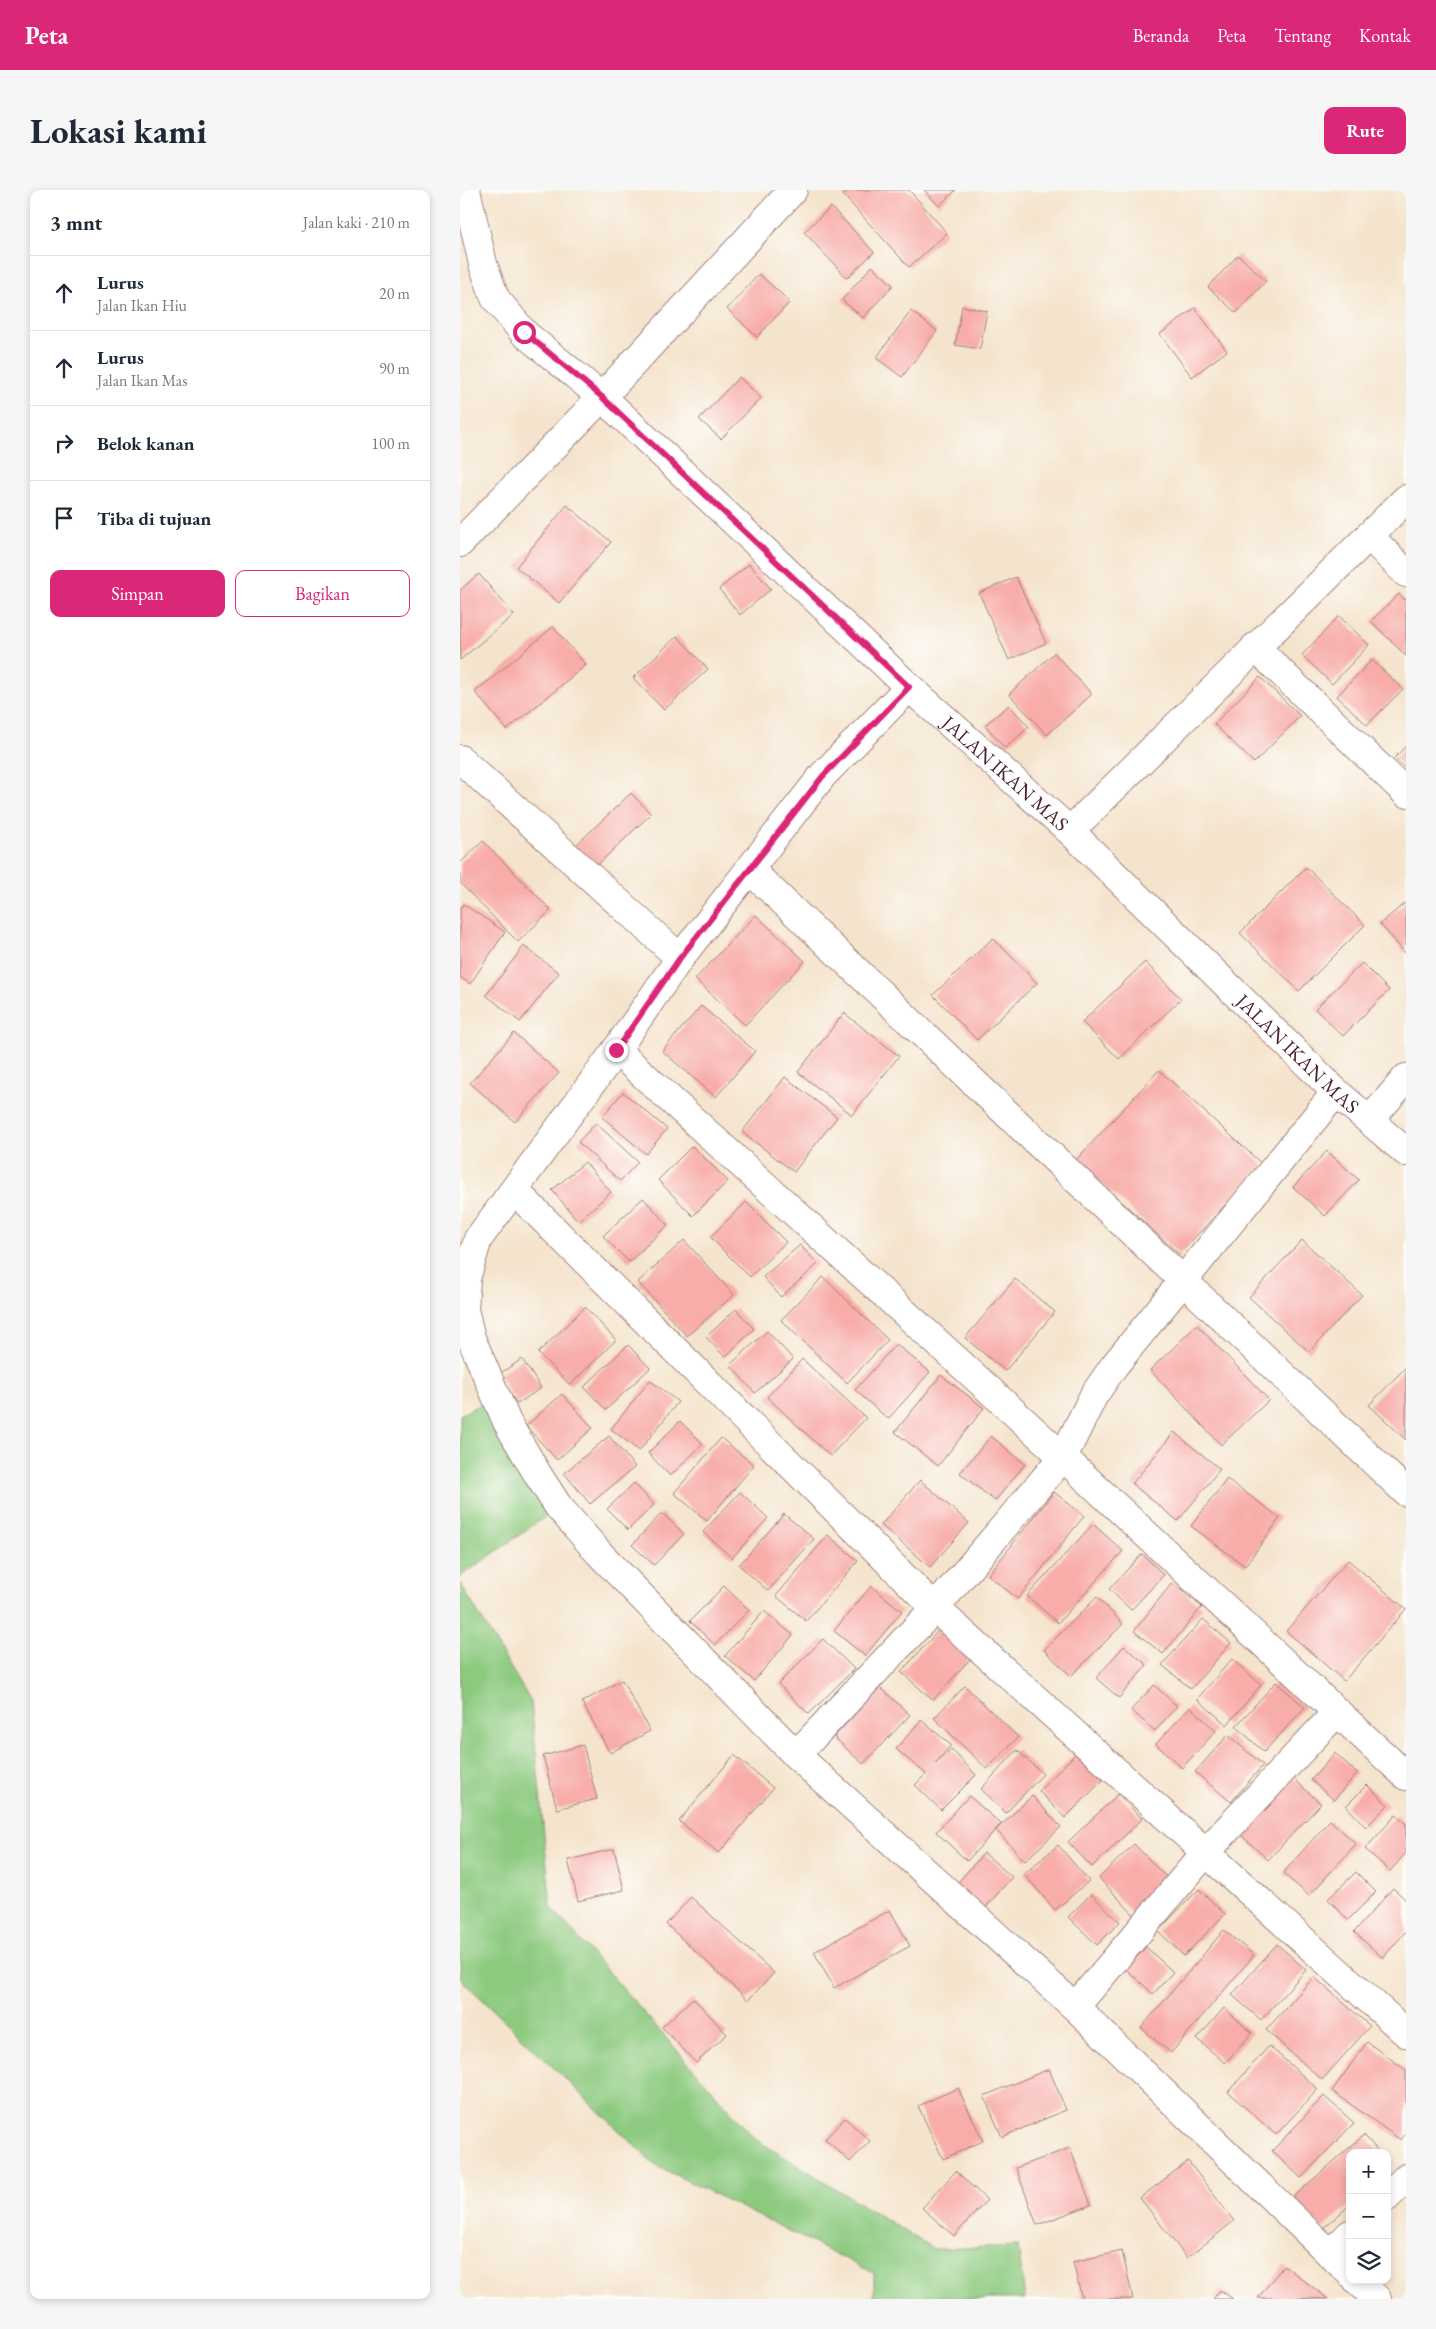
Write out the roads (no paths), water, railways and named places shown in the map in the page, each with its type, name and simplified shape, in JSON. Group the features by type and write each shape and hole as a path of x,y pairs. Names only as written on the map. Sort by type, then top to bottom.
{"street":[{"name":"JALAN IKAN MAS","path":"466,190 483,264 496,298 524,332 602,397 909,687 1070,831 1336,1092 1406,1152"},
{"path":"460,543 602,397 793,190"},
{"path":"1070,831 1406,499"},
{"path":"1369,536 1406,573"},
{"path":"1255,647 1406,793"},
{"path":"909,687 823,776 749,869 680,958 515,1191 478,1239 466,1279 464,1309 471,1338 507,1422 558,1506 598,1553 796,1755 1075,2007 1346,2269"},
{"path":"460,759 680,958"},
{"path":"749,869 1406,1492"},
{"path":"616,1050 1063,1457 1336,1713 1406,1776"},
{"path":"1370,1120 1406,1078"},
{"path":"796,1755 934,1608 1063,1457 1099,1388 1114,1366 1184,1282 1336,1092"},
{"path":"515,1191 934,1608 1406,2033"},
{"path":"1075,2007 1206,1852 1336,1713"},
{"path":"1389,2194 1406,2178"},
{"path":"1330,2254 1346,2238"},
{"path":"1362,2284 1377,2299"}]}
